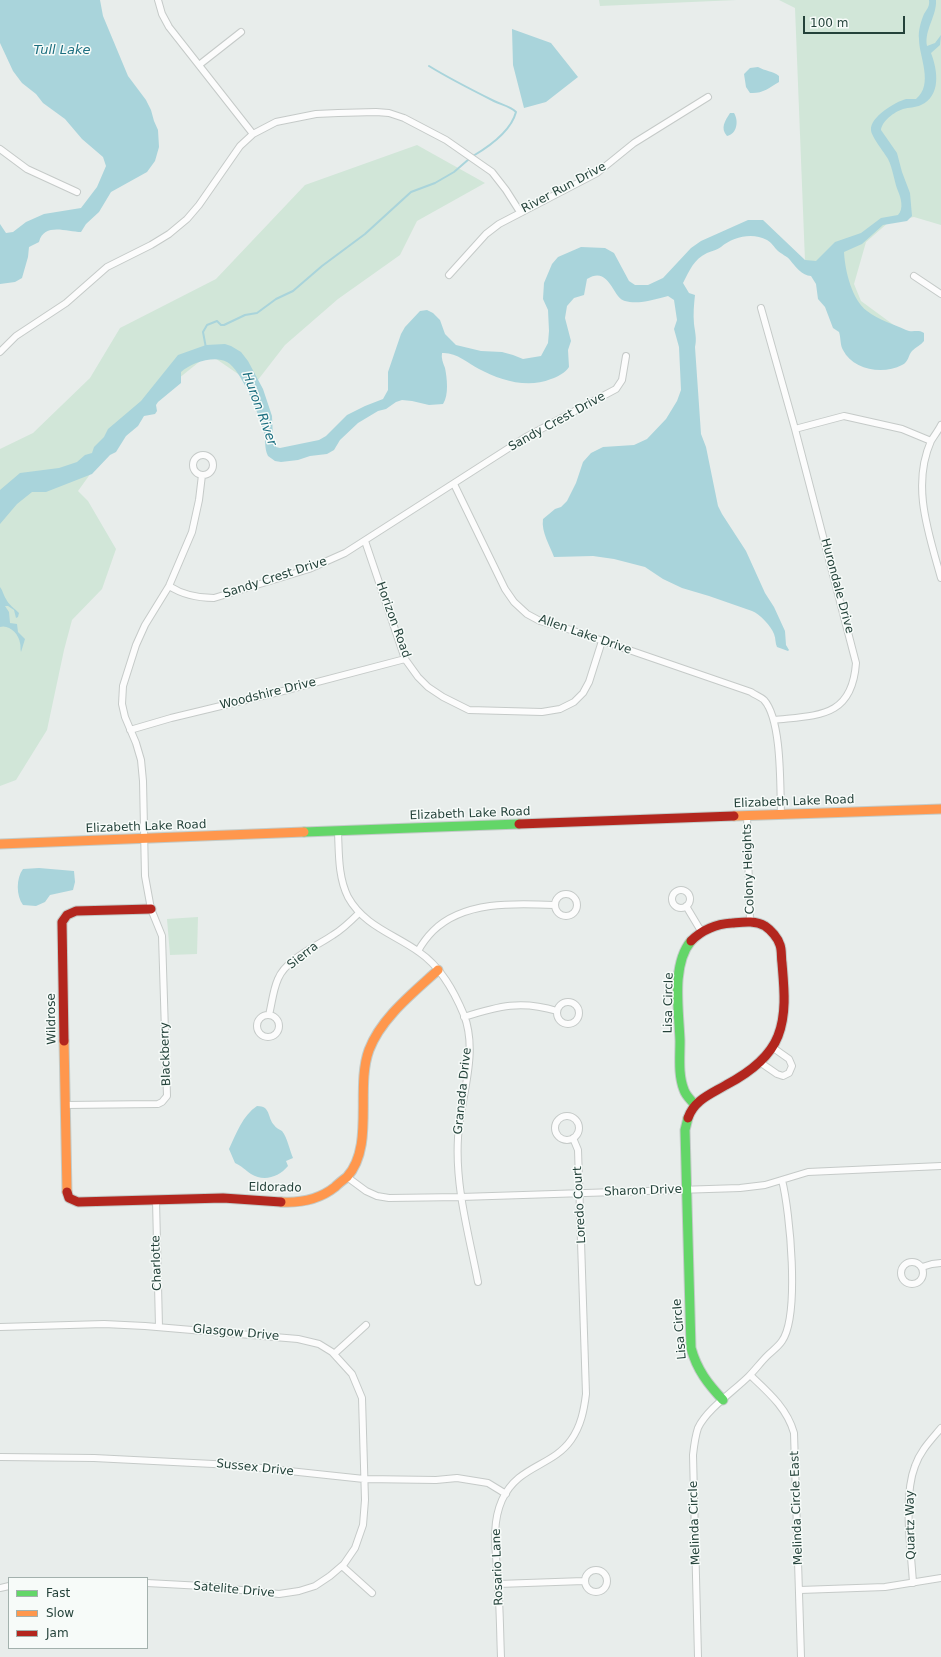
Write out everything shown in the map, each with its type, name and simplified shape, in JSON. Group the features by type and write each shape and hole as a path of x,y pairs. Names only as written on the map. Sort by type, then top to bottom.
{"street":[{"path":"158,0 162,14 169,27 253,134"},
{"path":"199,65 240,32"},
{"name":"River Run Drive","path":"449,275 486,234 520,212 597,173 634,143 708,97"},
{"path":"0,352 16,336 66,303 107,267 151,245 169,234 187,219 200,205 236,152 253,134 276,122 316,114 376,112 389,113 404,118 446,140 492,172 520,212"},
{"path":"0,149 27,169 77,192"},
{"path":"914,276 941,294"},
{"name":"Hurondale Drive","path":"761,308 795,429 856,663 855,676 850,688 842,703 834,709 825,714 816,716 774,720"},
{"name":"Sandy Crest Drive","path":"169,586 181,593 201,598 214,598 309,569 345,553 526,437 616,389 622,380 626,356"},
{"path":"795,429 844,416 895,428 931,441"},
{"path":"941,425 931,441 923,475 922,499 924,517 941,578"},
{"path":"151,909 145,876 143,839 143,781 141,760 122,704 123,686 136,645 145,625 169,586 192,532 199,500 202,475"},
{"name":"Allen Lake Drive","path":"454,484 505,588 514,602 527,614 540,621 751,692 763,700 774,720"},
{"name":"Horizon Road","path":"365,541 406,659 418,677 428,686 443,697 469,710 488,712 542,712 560,709 574,702 583,693 602,641"},
{"name":"Woodshire Drive","path":"130,730 171,718 406,659"},
{"path":"774,720 777,734 781,814"},
{"name":"Elizabeth Lake Road","path":"0,844 747,815 941,809"},
{"name":"Colony Heights","path":"747,815 750,922"},
{"name":"Granada Drive","path":"338,832 341,878 348,896 359,913 372,924 418,951 428,959 452,988 464,1017 469,1034 469,1060 458,1139 461,1197 478,1282"},
{"path":"418,951 433,930 449,918 464,912 486,907 506,905 554,904"},
{"path":"686,906 701,931 709,927 728,923 750,922 766,926 775,935 780,945 783,1016 778,1036 761,1063 744,1076 708,1095 695,1104"},
{"name":"Wildrose","path":"78,1202 67,1201 66,1191 62,922 65,912 151,909"},
{"name":"Blackberry","path":"65,1105 158,1104 167,1096 162,936 151,909"},
{"name":"Sierra","path":"269,1015 278,978 288,965 318,943 349,924 359,913"},
{"name":"Lisa Circle","path":"701,931 686,949 682,958 680,978 680,1058 682,1081 684,1090 695,1104 685,1130 691,1348 695,1364 701,1375 723,1400"},
{"name":"Eldorado","path":"78,1202 224,1198 286,1202 304,1201 324,1194 347,1177 361,1149 362,1078 370,1048 379,1031 388,1020 438,970"},
{"path":"464,1017 507,1005 526,1005 557,1012"},
{"path":"761,1063 777,1074 783,1076 789,1073 792,1066 789,1059 772,1047"},
{"name":"Loredo Court","path":"573,1138 578,1150 583,1274"},
{"name":"Sharon Drive","path":"347,1177 366,1191 377,1196 389,1198 461,1197 751,1188 808,1172 941,1166"},
{"path":"750,1375 781,1342 788,1329 791,1312 791,1274 787,1201 782,1180"},
{"name":"Charlotte","path":"156,1200 159,1327"},
{"path":"922,1267 941,1263"},
{"name":"Rosario Lane","path":"501,1657 495,1528 498,1513 506,1494 515,1480 530,1469 560,1452 571,1440 584,1412 586,1394 583,1274"},
{"name":"Glasgow Drive","path":"0,1327 104,1324 159,1327 298,1339 319,1344 334,1354 352,1374 362,1398 364,1479"},
{"path":"334,1354 366,1324"},
{"name":"Melinda Circle","path":"698,1657 693,1455 699,1428 709,1414 750,1375"},
{"name":"Melinda Circle East","path":"750,1375 782,1407 791,1421 794,1433 801,1657"},
{"name":"Quartz Way","path":"913,1583 909,1503 910,1484 915,1465 923,1450 941,1428"},
{"name":"Sussex Drive","path":"0,1457 94,1458 233,1465 364,1479 436,1480 457,1478 488,1483 506,1494"},
{"name":"Satelite Drive","path":"148,1584 203,1586 280,1594 299,1591 314,1586 342,1566 355,1548 363,1525 365,1500 364,1479"},
{"path":"342,1566 372,1593"},
{"path":"800,1590 858,1588 913,1583 941,1578"},
{"path":"498,1584 584,1581"}],"green space":[{"path":"599,0 737,0 600,6"},
{"path":"779,0 941,0 941,225 914,217 889,222 866,242 854,284 861,301 906,334 904,364 805,261 795,8"},
{"path":"417,145 485,183 417,221 400,255 338,299 285,345 254,385 209,354 132,416 78,491 88,501 116,549 102,589 72,620 47,730 16,780 0,786 0,449 33,433 90,378 120,328 216,279 305,185"},
{"path":"198,917 197,954 170,955 167,919"}],"water":[{"name":"Tull Lake","path":"0,0 100,0 103,16 128,76 146,100 151,110 158,130 159,147 155,161 147,172 111,192 99,212 86,224 81,232 51,230 46,232 39,242 29,247 28,257 22,278 15,282 0,284 0,224 6,233 13,232 26,222 44,214 81,208 97,187 106,166 103,157 82,139 65,119 43,103 36,94 22,83 13,71 0,43"},
{"name":"Huron River","path":"929,0 936,0 936,6 927,34 927,46 935,43 941,35 940,45 931,53 936,75 935,89 932,96 921,105 903,109 892,115 886,120 881,130 897,153 910,193 912,216 907,221 883,225 862,244 844,252 846,268 853,293 862,306 867,311 886,322 908,331 920,331 924,333 924,341 912,351 906,362 894,368 878,370 861,366 848,357 841,346 839,332 833,328 825,307 818,299 816,284 811,276 802,273 789,259 767,240 755,236 737,238 718,249 709,252 698,259 692,266 683,283 689,293 695,295 695,347 701,434 706,447 718,506 746,551 765,593 774,607 785,631 788,651 777,647 773,631 762,617 752,611 682,588 663,579 645,567 614,559 593,556 554,557 543,529 543,519 567,501 576,483 583,462 591,453 603,447 634,445 647,439 666,419 677,401 681,390 679,347 674,329 677,320 674,300 668,296 641,302 625,301 621,299 606,279 601,276 595,276 587,279 584,295 574,298 567,306 565,318 571,341 568,350 569,367 558,376 542,382 514,382 487,373 462,358 452,354 442,353 447,386 443,404 429,405 402,400 396,402 386,409 378,411 358,423 340,440 334,450 327,454 281,462 275,461 268,456 264,432 258,416 244,383 232,366 222,360 216,359 203,361 181,372 181,383 158,402 156,405 157,411 155,414 144,416 138,426 126,436 116,452 110,455 92,474 46,492 32,492 17,504 0,524 0,490 20,473 59,468 77,462 85,455 92,453 94,447 104,437 108,429 141,401 178,355 206,345 225,344 231,346 241,352 248,361 263,389 272,416 273,439 276,447 280,448 319,440 326,436 347,415 383,399 388,390 388,372 401,334 405,327 420,311 427,310 433,313 440,320 445,334 456,345 481,351 502,352 523,359 541,356 548,343 549,331 548,310 543,299 544,283 552,264 558,257 581,247 605,248 614,253 629,281 635,285 648,285 663,278 691,248 701,241 748,220 763,220 805,260 816,261 835,242 861,233 881,218 898,215 901,210 901,203 891,167 871,130 874,120 884,111 906,99 916,99 921,93 925,78 919,33 923,17 929,6"},
{"path":"512,29 551,43 578,77 546,102 524,108 513,65"},
{"path":"758,67 779,76 779,82 762,92 750,93 746,87 744,74 750,68"},
{"path":"730,113 734,113 737,123 733,133 727,136 724,127"},
{"path":"0,587 8,603 19,613 18,617 16,618 14,610 8,606 5,606 9,612 10,623 17,624 18,632 25,639 21,652 16,633 10,628 3,626 0,627"},
{"path":"39,868 74,871 75,882 73,890 50,895 45,902 36,906 23,905 18,892 19,877 23,869"},
{"path":"257,1106 261,1106 267,1110 274,1125 282,1131 293,1158 286,1161 288,1166 280,1173 266,1178 261,1178 251,1174 235,1163 229,1149 244,1120"}],"waterway":[{"path":"429,66 516,112 505,132 493,143 473,156"},
{"path":"206,348 203,332 207,325 217,321 221,325 224,325 245,315 257,313 276,299 293,291 322,266 365,234 411,192 435,183 454,172 469,159"}],"traffic: fast":[{"path":"304,832 519,824"},
{"path":"691,941 685,951 678,975 678,1003 681,1078 687,1096 695,1105"},
{"path":"688,1118 685,1130 691,1348 696,1363 704,1376 723,1400"}],"traffic: slow":[{"path":"734,816 941,809"},
{"path":"0,844 304,832"},
{"path":"281,1202 302,1201 323,1195 347,1177 355,1164 360,1149 363,1133 365,1065 374,1038 381,1027 408,997 438,970"},
{"path":"64,1041 67,1192"}],"traffic: jam":[{"path":"519,824 734,816"},
{"path":"64,1041 62,922 67,915 76,911 151,909"},
{"path":"688,1118 694,1107 699,1102 749,1071 763,1059 769,1052 778,1036 784,1009 781,947 776,937 765,926 749,922 721,925 705,930 691,941"},
{"path":"67,1192 69,1198 78,1202 223,1198 281,1202"}]}
